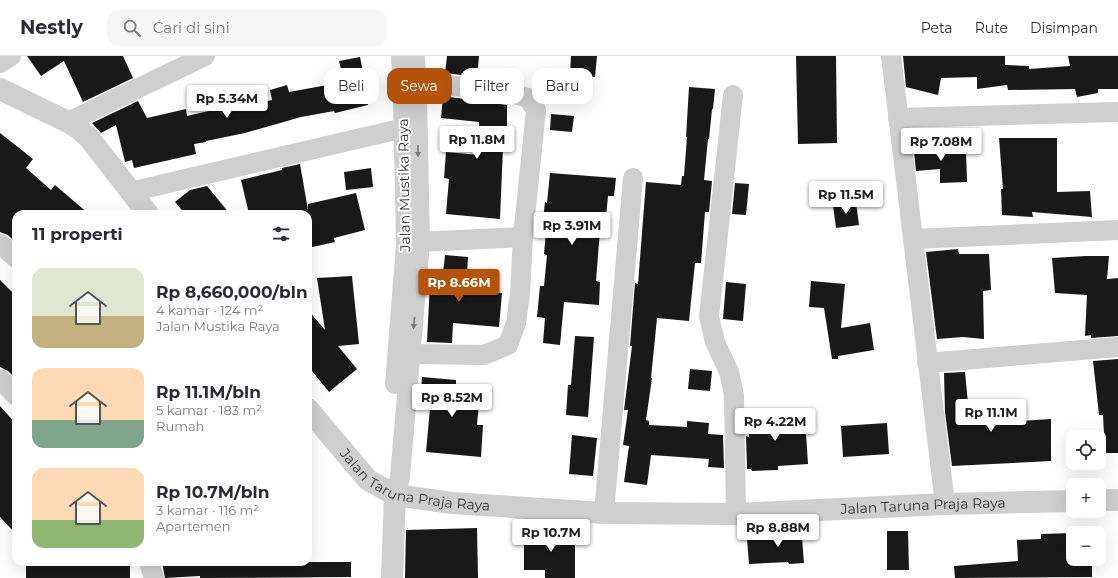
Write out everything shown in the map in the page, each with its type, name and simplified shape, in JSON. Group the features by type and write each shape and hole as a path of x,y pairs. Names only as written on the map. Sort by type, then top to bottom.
{"street":[{"path":"0,63 10,56"},
{"path":"68,122 205,56"},
{"name":"Jalan Mustika Raya","path":"401,56 405,68"},
{"name":"Jalan Mustika Raya","path":"412,68 415,56"},
{"path":"890,56 945,504"},
{"path":"411,354 484,355 508,345 516,323 520,294 523,237 536,110 528,98 515,94 452,86"},
{"path":"0,89 78,128 90,139 145,210"},
{"path":"733,95 709,317 715,342 729,372 734,395 736,514"},
{"name":"Jalan Mustika Raya","path":"395,495 400,477 420,242 410,104"},
{"path":"898,118 1118,112"},
{"path":"130,192 411,128"},
{"name":"Jalan Mustika Raya","path":"395,495 389,474 406,245 411,128"},
{"path":"604,513 633,178"},
{"path":"913,239 1118,230"},
{"path":"420,242 523,237"},
{"path":"0,244 12,254"},
{"path":"927,363 1118,347"},
{"path":"0,379 12,392"},
{"name":"Jalan Taruna Praja Raya","path":"312,414 368,480 395,495 452,503 604,513 736,514 945,504 1066,501"},
{"path":"392,578 395,495"},
{"path":"1106,500 1118,500"},
{"path":"150,566 154,578"}],"building":[{"path":"27,56 123,56 133,78 83,102 64,61 41,76"},
{"path":"447,56 479,56 478,68 460,68 460,75 452,74 452,68 446,68"},
{"path":"571,56 597,56 595,77 593,77 593,68 570,68"},
{"path":"796,56 836,56 837,143 798,144"},
{"path":"903,56 1005,56 1005,65 1029,66 1029,69 1070,66 1068,56 1118,56 1118,89 1098,89 1098,93 1077,97 1075,89 1008,90 1007,85 977,89 977,77 941,78 938,95 906,87"},
{"path":"360,57 362,68 341,68 339,61"},
{"path":"287,85 289,92 324,86 324,104 368,105 335,113 334,111 301,117 245,133 194,144 196,154 134,168 132,160 125,162 116,125 101,133 92,123 138,101 147,118 186,109 187,116 226,107 227,110 272,100 270,90"},
{"path":"689,87 715,89 704,180 712,181 709,212 705,212 701,263 695,263 689,321 657,318 652,378 646,420 649,421 649,425 687,427 687,421 709,423 708,434 723,435 724,468 708,467 709,459 651,455 647,485 624,482 629,446 623,445 628,410 624,410 632,346 630,346 635,283 638,284 646,182 681,185 682,176 684,176"},
{"path":"452,97 460,98 460,104 507,105 507,147 503,147 500,219 446,214 449,179 444,178 446,152 479,155 479,122 441,118 442,104 452,104"},
{"path":"551,114 574,116 572,132 550,130"},
{"path":"0,133 33,159 26,168 51,190 55,185 84,210 12,210 12,239 8,235 0,232"},
{"path":"999,138 1057,138 1057,192 1090,191 1092,217 1032,212 1033,217 1002,215 1001,189 1003,189"},
{"path":"938,140 937,153 966,151 967,182 940,183 940,169 916,171 913,142"},
{"path":"300,164 308,210 248,210 241,180 282,170 282,168"},
{"path":"371,168 373,187 346,190 344,172"},
{"path":"550,173 616,178 614,196 608,196 606,217 601,217 596,281 600,282 599,305 564,302 560,345 543,343 545,318 537,317 540,286 544,286 547,255 544,254 547,220 543,220 545,202 547,203"},
{"path":"735,183 749,184 746,215 732,214"},
{"path":"207,186 227,210 182,210 175,202 190,190"},
{"path":"356,193 365,230 334,238 335,242 312,247 312,210 308,210 308,204"},
{"path":"856,202 859,225 836,228 833,205"},
{"path":"958,249 959,254 989,254 991,290 983,291 984,339 963,337 937,339 926,252"},
{"path":"445,255 468,257 466,290 502,293 499,327 453,323 452,343 427,342 430,282 442,283"},
{"path":"1109,256 1107,279 1118,278 1118,336 1091,338 1091,335 1085,336 1087,295 1055,293 1052,258"},
{"path":"352,276 359,344 338,346 357,369 329,392 312,371 312,315 325,330 317,278"},
{"path":"0,280 12,292 12,375 0,367"},
{"path":"811,281 845,284 841,328 870,323 874,350 838,356 838,359 832,359 824,308 809,307"},
{"path":"726,282 746,284 743,321 723,319"},
{"path":"575,336 594,337 588,417 566,415 568,385 571,385"},
{"path":"1118,359 1118,453 1106,453 1106,430 1104,430 1103,415 1099,415 1093,361"},
{"path":"690,369 712,371 710,391 688,389"},
{"path":"965,372 970,424 1051,419 1051,461 952,466 945,412 944,373"},
{"path":"422,377 456,380 456,388 480,391 477,425 483,425 481,457 426,452 430,408 420,408"},
{"path":"0,406 12,420 12,530 0,517"},
{"path":"775,411 775,420 805,418 808,464 778,466 778,470 752,471 751,469 747,469 746,436 749,437 748,413"},
{"path":"887,423 889,454 843,457 841,426"},
{"path":"572,435 597,438 593,476 569,474"},
{"path":"786,525 801,525 804,563 789,564 788,562 749,564 747,539 787,536"},
{"path":"477,528 478,578 405,578 406,530"},
{"path":"575,530 575,578 545,578 545,570 524,570 524,531"},
{"path":"887,531 908,531 909,570 887,570"},
{"path":"1066,533 1066,566 1092,566 1092,577 955,578 954,566 1018,561 1017,540 1041,539 1041,534"},
{"path":"312,562 351,562 351,577 200,578 200,576 165,578 163,566 312,566"},
{"path":"26,566 130,566 130,578 26,578"}]}
